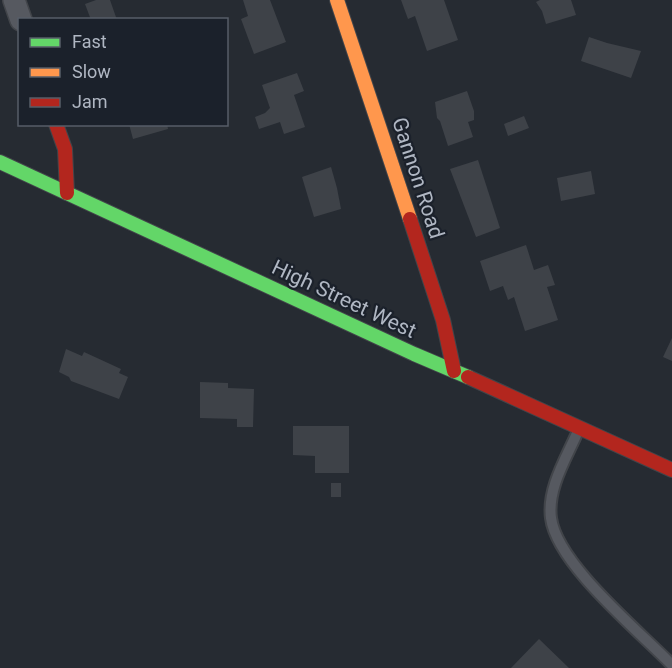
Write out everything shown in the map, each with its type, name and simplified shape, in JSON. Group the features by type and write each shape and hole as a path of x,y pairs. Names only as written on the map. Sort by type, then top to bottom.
{"main road":[{"name":"Gannon Road","path":"337,0 443,320 454,371"},
{"path":"57,126 65,149 68,193"},
{"name":"High Street West","path":"0,162 414,354 672,470"}],"street":[{"path":"14,0 20,18"}],"lane":[{"path":"579,428 557,478 552,498 551,518 558,540 569,560 604,599 672,665"}],"building":[{"path":"96,0 110,0 116,18 90,18 85,4"},
{"path":"243,0 270,0 286,42 254,54 241,19 248,16"},
{"path":"401,0 444,0 458,40 427,51 415,16 408,19"},
{"path":"571,0 576,15 546,24 536,2"},
{"path":"589,37 641,51 631,78 581,61"},
{"path":"297,73 304,91 294,95 305,127 284,134 280,122 259,129 255,117 270,108 262,85"},
{"path":"467,91 474,111 474,120 468,122 473,137 448,146 437,118 435,102"},
{"path":"524,116 529,128 508,136 504,124"},
{"path":"130,126 167,126 168,129 133,139"},
{"path":"478,160 500,228 476,237 450,169"},
{"path":"331,167 341,209 314,217 302,177"},
{"path":"591,171 595,194 561,201 557,178"},
{"path":"526,245 534,270 548,265 555,285 547,287 558,320 525,331 514,297 508,300 503,286 490,291 480,261"},
{"path":"672,338 672,361 663,357"},
{"path":"66,349 82,356 84,352 121,369 119,373 128,377 119,399 71,381 69,377 59,372"},
{"path":"200,382 228,383 228,388 254,389 253,427 237,427 237,419 200,418"},
{"path":"293,426 349,426 349,473 315,473 315,456 293,455"},
{"path":"331,483 341,483 341,497 331,497"},
{"path":"539,639 569,668 511,668"}],"traffic: fast":[{"path":"0,162 468,377"}],"traffic: slow":[{"path":"337,0 410,219"}],"traffic: jam":[{"path":"57,126 65,149 67,193"},
{"path":"410,219 443,320 454,371"},
{"path":"468,377 672,470"}]}
